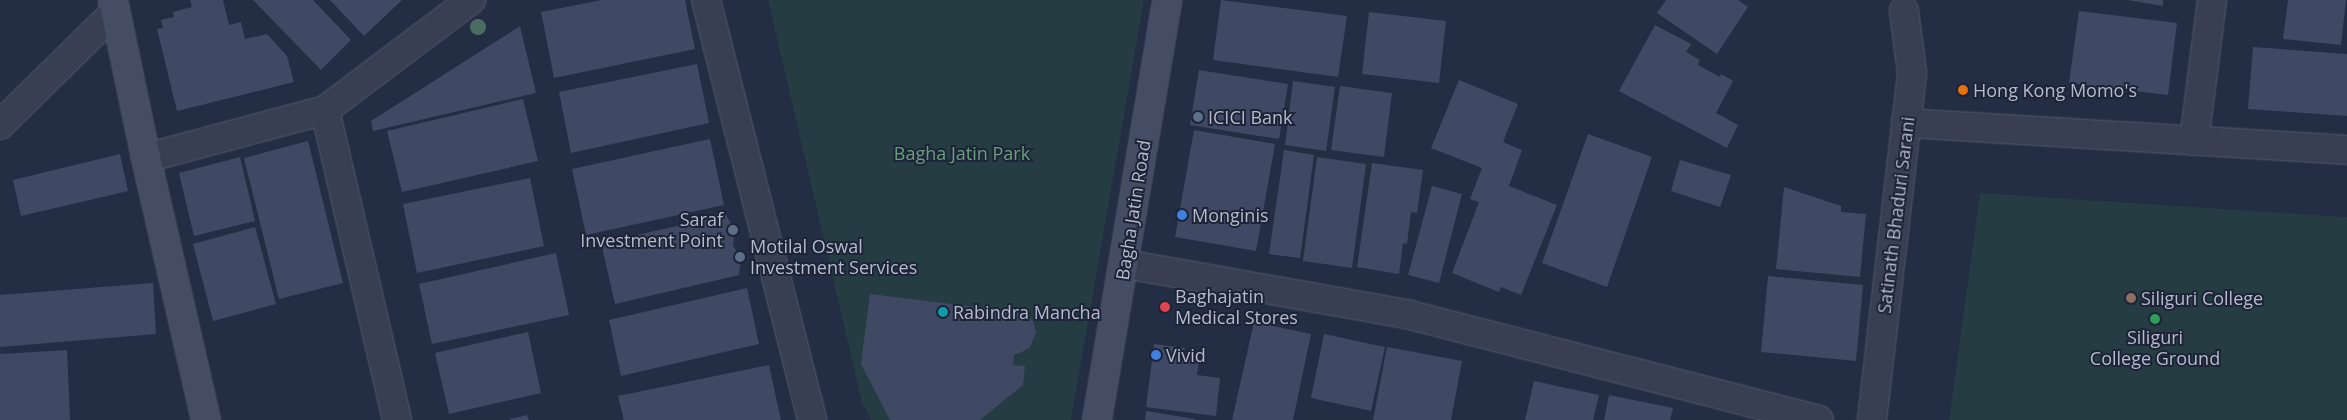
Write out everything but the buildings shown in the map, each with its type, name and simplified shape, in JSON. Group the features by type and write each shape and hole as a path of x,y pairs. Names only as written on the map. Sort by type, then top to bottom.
{"street":[{"path":"146,158 325,110 471,0"},
{"path":"706,0 812,420"},
{"name":"Bagha Jatin Road","path":"1097,420 1125,264 1167,0"},
{"path":"2194,141 2212,0"},
{"name":"Satinath Bhaduri Sarani","path":"1872,420 1912,72 1903,4"},
{"path":"0,125 114,6"},
{"path":"114,6 146,158 206,420"},
{"path":"325,110 397,420"},
{"path":"1906,123 2347,150"},
{"path":"1125,264 1410,315 1819,420"}],"green space":[{"name":"Bagha Jatin Park","path":"768,0 1144,0 1071,420 871,420 862,403"},
{"name":"Siliguri College Ground","path":"1980,193 2347,217 2347,420 1949,420"}],"place":[{"name":"Hong Kong Momo's","path":"1963,90"},
{"name":"ICICI Bank","path":"1198,117"},
{"name":"Monginis","path":"1182,215"},
{"name":"Saraf Investment Point","path":"733,230"},
{"name":"Motilal Oswal Investment Services","path":"740,257"},
{"name":"Siliguri College","path":"2131,298"},
{"name":"Baghajatin Medical Stores","path":"1165,307"},
{"name":"Rabindra Mancha","path":"943,312"},
{"name":"Siliguri College Ground","path":"2155,319"},
{"name":"Vivid","path":"1156,355"}]}
